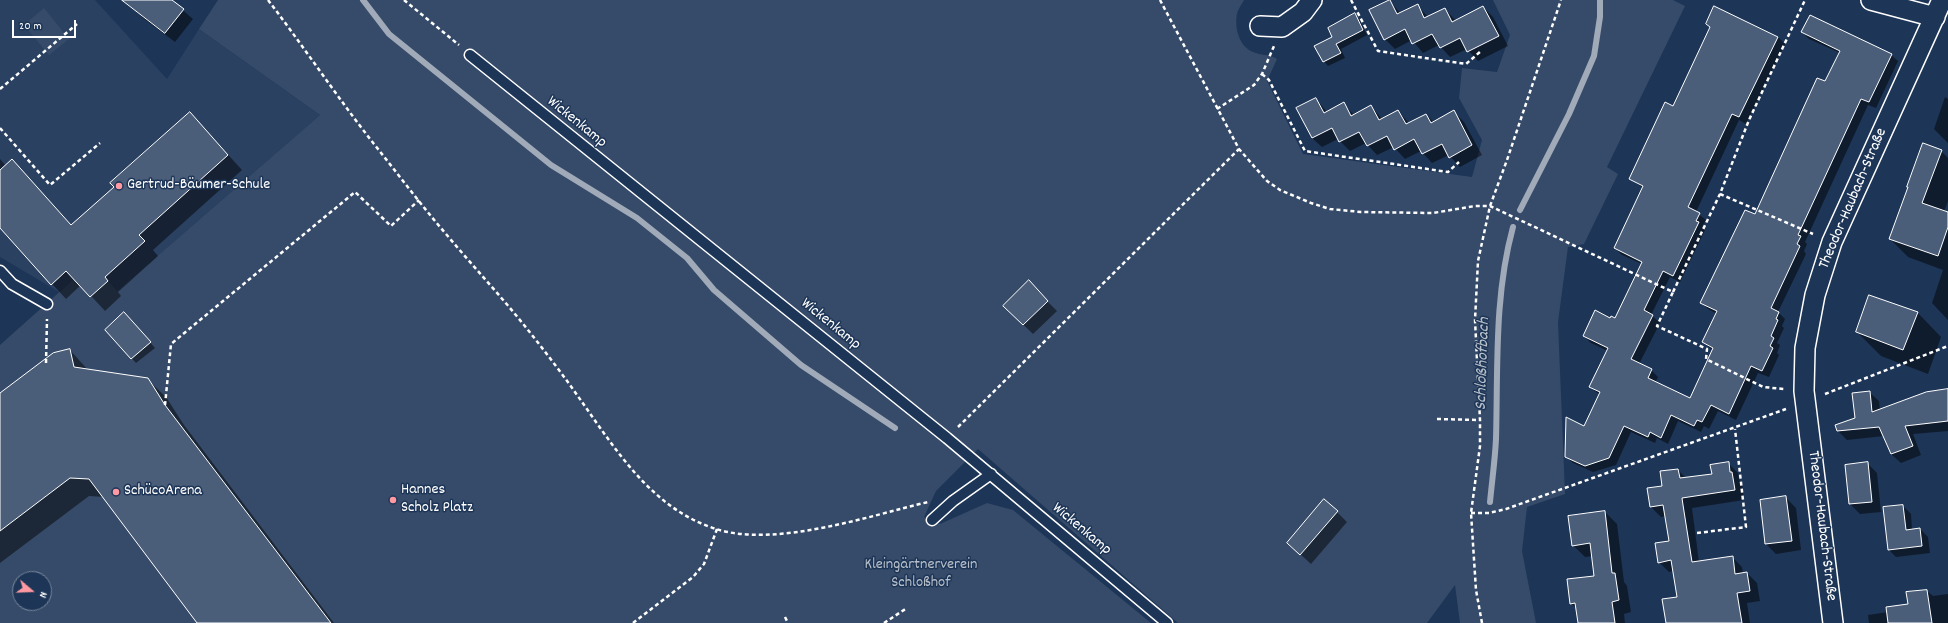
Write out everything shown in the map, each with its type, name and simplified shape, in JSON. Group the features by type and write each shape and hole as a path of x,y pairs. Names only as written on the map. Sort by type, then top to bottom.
{"street":[{"path":"1260,26 1282,27 1304,12 1312,0"},
{"path":"1871,0 1938,8"},
{"name":"Theodor-Haubach-Straße","path":"1834,623 1805,396 1805,348 1814,295 1832,242 1938,8"}],"lane":[{"name":"Wickenkamp","path":"470,55 947,438 1167,623"},
{"path":"0,271 12,284 47,304"},
{"path":"932,520 953,501 991,474"}],"path":[{"path":"268,0 295,35 352,117 419,200 523,323 638,477 648,488 671,507 695,520 717,529 740,534 790,533 934,500"},
{"path":"404,0 470,55"},
{"path":"1160,0 1239,149 1268,181 1280,190 1330,209 1361,212 1433,212 1475,206 1490,206 1673,292"},
{"path":"1351,0 1378,51 1466,64 1481,52"},
{"path":"1482,623 1476,590 1471,513 1477,472 1480,420 1475,291 1478,261 1490,206 1561,0"},
{"path":"1805,0 1749,120 1720,194 1657,326 1707,350 1706,359 1763,386 1805,396"},
{"path":"0,89 77,24"},
{"path":"1217,110 1254,85 1262,74 1282,27"},
{"path":"1262,74 1269,80 1305,151 1448,172 1459,162"},
{"path":"0,128 50,185 100,143"},
{"path":"947,438 1239,149"},
{"path":"165,405 171,344 354,192 391,226 419,200"},
{"path":"1720,194 1832,242"},
{"path":"46,363 47,304"},
{"path":"1471,513 1489,513 1506,509 1734,429 1805,396 1948,346"},
{"path":"1436,418 1480,420"},
{"path":"1697,533 1746,527 1734,429"},
{"path":"633,623 693,577 704,564 717,529"},
{"path":"884,623 907,608"},
{"path":"785,618 788,623"}],"shaded area":[{"name":"Gertrud-Bäumer-Schule","path":"0,0 95,0 167,79 199,29 320,115 117,291 90,297 74,279 59,292 0,257"}],"green space":[{"name":"Kleingärtnerverein Schloßhof","path":"218,0 1244,0 1239,8 1236,20 1239,38 1250,51 1272,56 1277,59 1267,81 1303,154 1472,177 1482,140 1459,98 1462,68 1497,72 1510,35 1493,0 1673,0 1685,6 1607,167 1618,174 1584,244 1568,247 1558,322 1565,494 1527,507 1522,551 1536,623 1460,623 1455,585 1427,623 1178,623 978,449 936,491 924,517 940,524 987,503 1013,510 1151,623 0,623 0,345 74,279 90,297 108,281 117,291 320,115 199,29"},
{"path":"44,8 69,39 49,55 24,25"}],"building":[{"path":"122,0 172,0 184,9 165,33"},
{"path":"1390,0 1397,14 1418,4 1424,18 1445,8 1452,22 1483,6 1499,36 1467,52 1460,38 1440,48 1432,34 1412,44 1405,29 1384,40 1369,10"},
{"path":"1714,6 1778,37 1739,117 1732,114 1688,207 1700,213 1696,221 1699,222 1673,276 1663,271 1644,310 1653,315 1631,359 1652,369 1648,378 1690,398 1713,348 1702,342 1717,311 1700,303 1745,210 1755,214 1817,78 1825,81 1840,51 1801,32 1810,15 1892,54 1869,102 1861,99 1798,235 1801,236 1797,244 1800,246 1771,308 1779,312 1776,319 1778,320 1771,336 1774,338 1770,346 1773,348 1762,371 1751,366 1729,414 1711,405 1702,422 1697,420 1694,426 1671,415 1661,438 1650,432 1648,437 1624,426 1609,458 1585,466 1565,457 1566,417 1584,426 1600,392 1589,387 1608,348 1583,336 1595,310 1610,318 1611,316 1615,318 1642,262 1614,248 1643,186 1629,179 1665,102 1673,106 1710,27 1706,24"},
{"path":"1355,13 1363,30 1336,44 1341,53 1323,62 1314,46 1332,37 1328,28"},
{"path":"1316,98 1324,113 1344,102 1351,116 1371,105 1379,120 1398,110 1406,124 1426,114 1431,123 1454,110 1472,145 1449,158 1442,144 1422,154 1414,139 1394,150 1387,136 1367,146 1359,132 1339,142 1332,128 1312,138 1296,108"},
{"name":"Gertrud-Bäumer-Schule","path":"190,112 228,155 139,235 145,241 105,277 108,281 90,297 66,271 51,285 0,228 0,170 12,159 71,225 114,187 110,183"},
{"path":"1923,143 1942,150 1922,203 1948,212 1948,227 1938,256 1889,239"},
{"path":"1029,280 1048,301 1023,325 1003,306"},
{"path":"1869,295 1918,312 1903,350 1856,332"},
{"path":"124,312 151,342 131,359 105,330"},
{"name":"SchücoArena","path":"70,349 74,367 148,378 165,405 331,623 197,623 89,479 70,478 0,531 0,393 53,353"},
{"path":"1948,389 1948,421 1905,426 1913,446 1891,454 1879,427 1837,431 1835,425 1855,418 1852,393 1870,391 1872,412 1926,392"},
{"path":"1729,462 1735,490 1682,498 1692,562 1733,556 1735,574 1747,572 1750,591 1737,593 1742,623 1666,623 1662,599 1677,597 1671,560 1658,563 1655,543 1669,541 1663,505 1650,507 1647,488 1662,486 1660,471 1678,469 1680,478 1712,474 1710,465"},
{"path":"1868,462 1872,502 1849,504 1845,465"},
{"path":"1786,496 1792,541 1765,544 1760,500"},
{"path":"1324,499 1338,511 1300,555 1287,543"},
{"path":"1903,505 1906,530 1920,528 1922,546 1888,550 1883,507"},
{"path":"1605,511 1612,573 1615,573 1619,600 1612,602 1615,623 1578,623 1575,603 1570,604 1567,579 1594,576 1590,543 1572,546 1568,516"},
{"path":"1927,590 1932,623 1888,623 1886,607 1908,604 1906,592"}],"waterway":[{"path":"363,0 389,34 551,165 637,218 687,258 714,290 801,365 895,428"},
{"name":"Schloßhofbach","path":"1520,210 1569,114 1594,56 1600,17 1600,0"},
{"name":"Schloßhofbach","path":"1490,502 1496,439 1497,359 1500,306 1507,253 1513,227"}],"place":[{"name":"Gertrud-Bäumer-Schule","path":"119,186"},
{"name":"SchücoArena","path":"116,492"},
{"name":"Hannes Scholz Platz","path":"393,500"}]}
